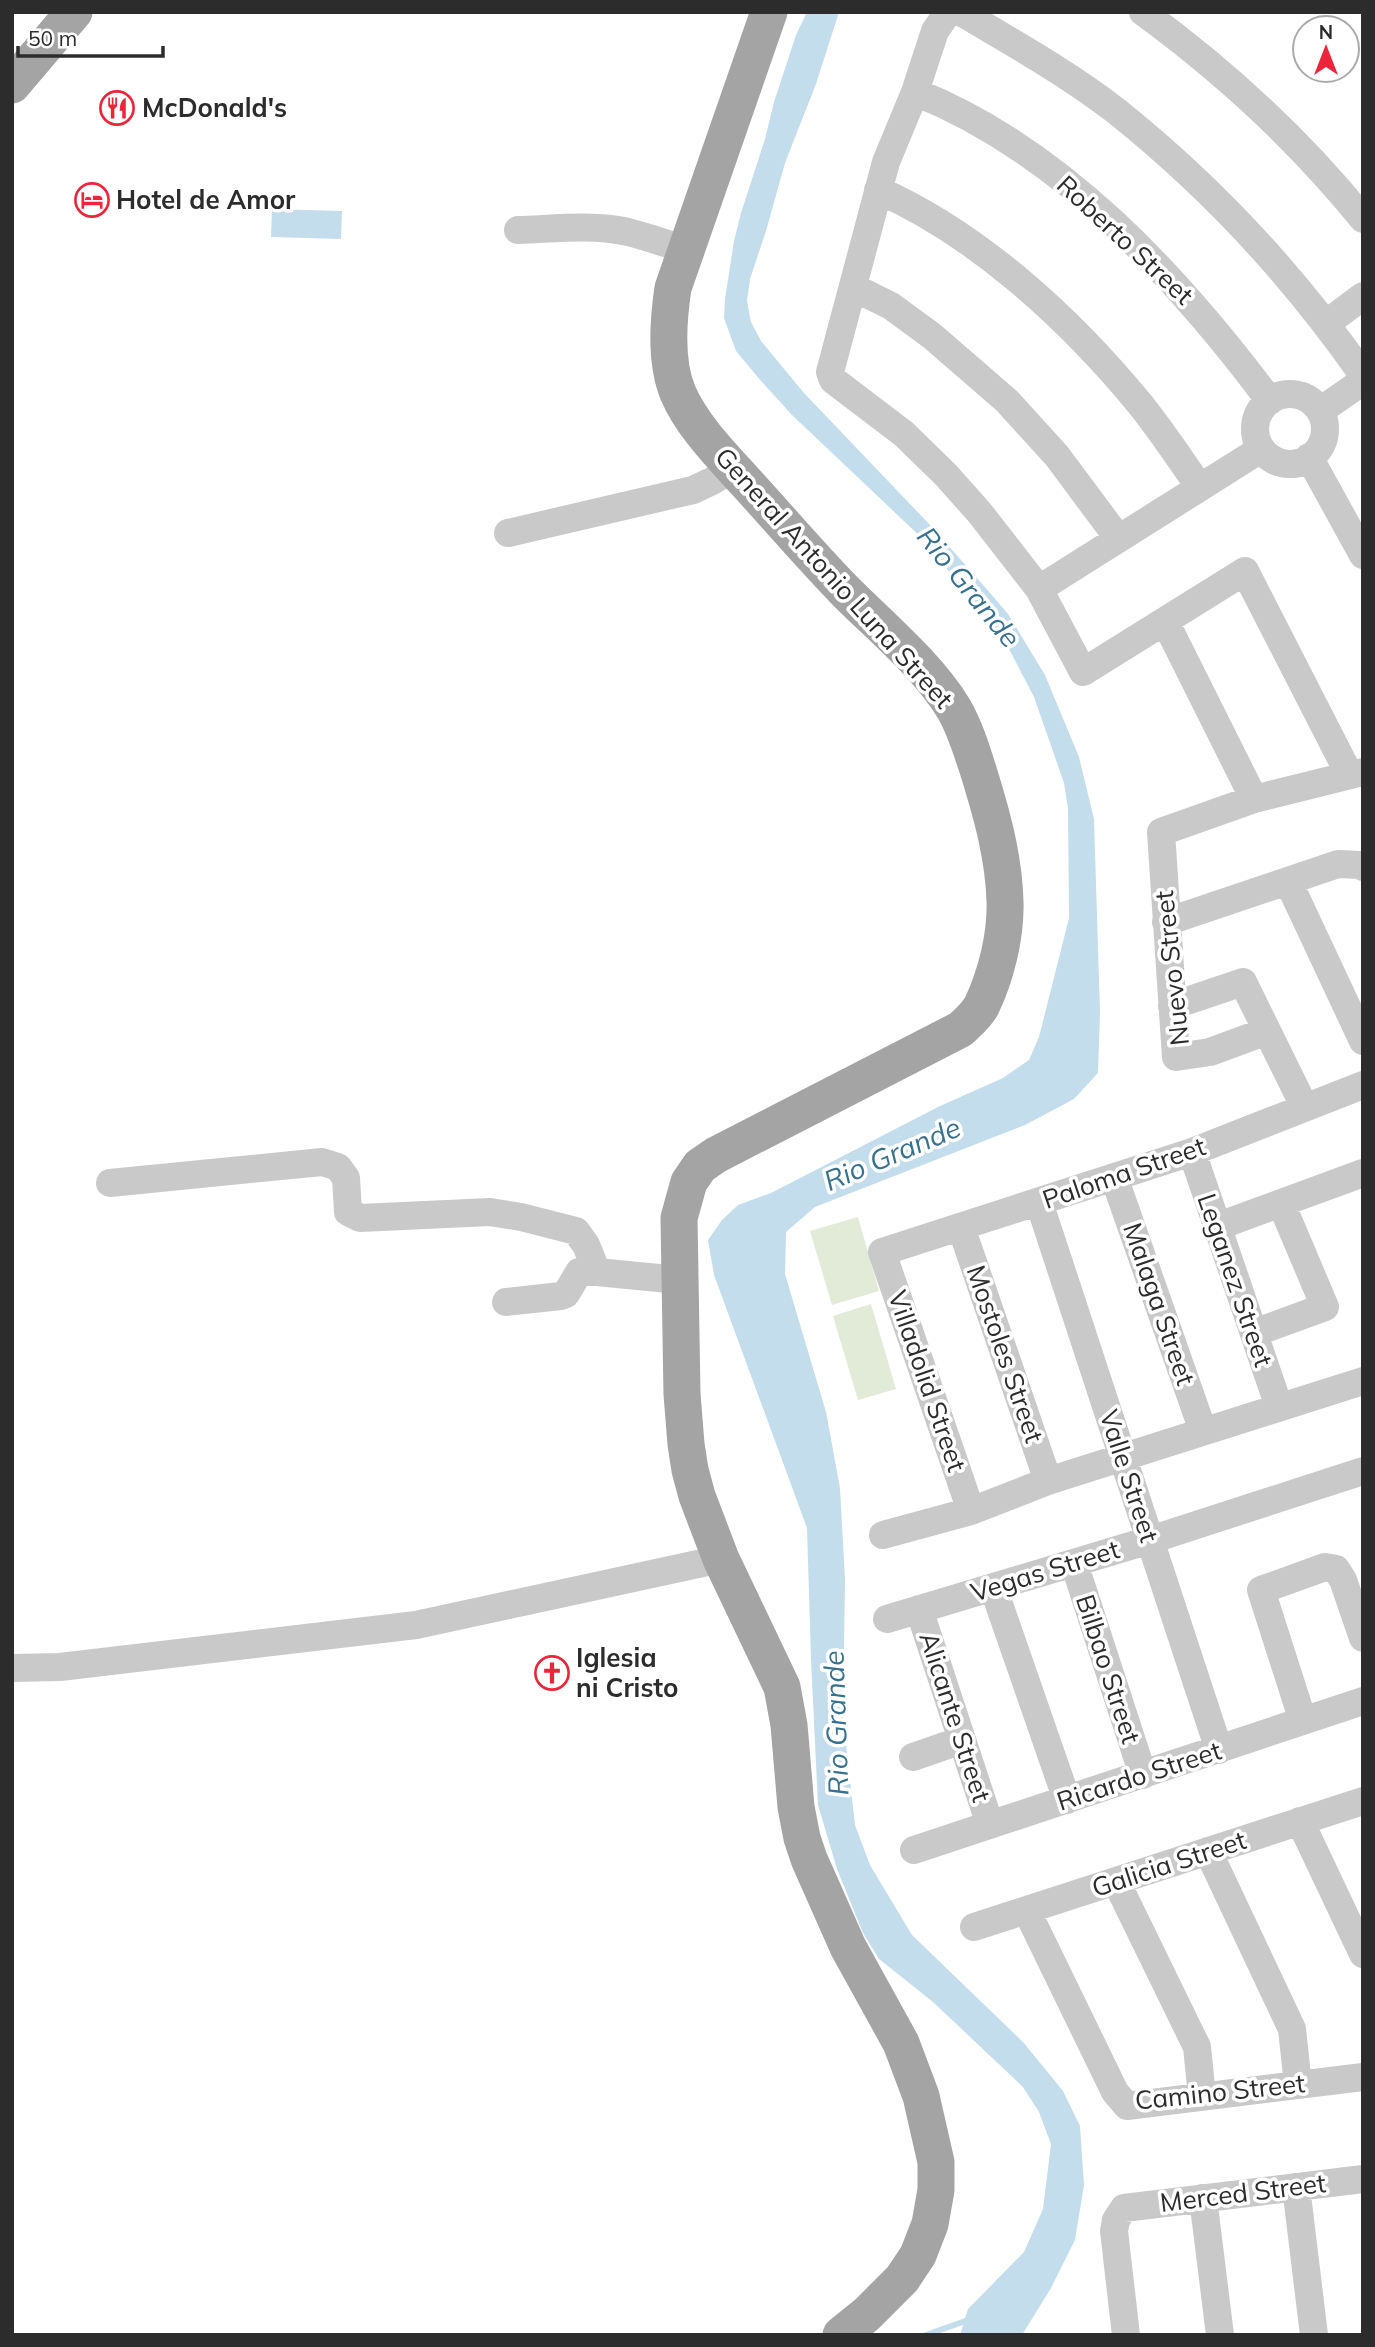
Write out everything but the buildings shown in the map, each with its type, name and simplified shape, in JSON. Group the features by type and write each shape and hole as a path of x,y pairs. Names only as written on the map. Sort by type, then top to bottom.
{"main road":[{"path":"12,85 74,12"},
{"name":"General Antonio Luna Street","path":"769,12 673,288 669,313 673,374 678,393 716,449 842,587 940,688 954,710 973,755 990,808 1001,858 1005,911 995,966 981,1007 961,1029 716,1155 693,1174 679,1218 686,1444 697,1496 722,1559 782,1686 789,1725 796,1807 809,1859 848,1947 901,2043 921,2096 936,2162 936,2190 930,2224 918,2255 902,2279 867,2314 841,2335"}],"street":[{"path":"948,12 934,31 915,93 886,162 830,372 833,380 904,434 946,475 1010,550 1039,589 1083,672 1245,571 1356,773 1254,799 1165,621"},
{"path":"961,12 1036,56 1114,110 1206,190 1327,323 1363,375"},
{"path":"1143,12 1189,46 1282,130 1337,187 1363,219"},
{"name":"Roberto Street","path":"915,93 953,107 1014,146 1048,169 1115,224 1196,308 1270,401"},
{"path":"878,190 952,230 1045,304 1090,347 1141,405 1199,486"},
{"path":"517,230 607,229 627,232 687,250"},
{"path":"853,287 891,306 932,336 1007,401 1057,456 1118,538"},
{"path":"1327,323 1363,296"},
{"path":"1320,411 1363,381"},
{"path":"1293,394 1308,399 1320,411 1324,418 1325,433 1320,447 1303,462 1288,464 1272,460 1261,449 1255,427 1259,412 1270,401 1293,394"},
{"path":"1039,589 1261,449"},
{"path":"1309,457 1363,555"},
{"path":"508,533 693,490 733,468"},
{"name":"Nuevo Street","path":"1254,799 1161,832 1166,922 1176,1057 1210,1052 1267,1031"},
{"path":"1166,922 1338,864 1361,866"},
{"path":"1288,881 1363,1041"},
{"path":"1172,1006 1243,982 1304,1106"},
{"name":"Paloma Street","path":"882,1252 1192,1152 1363,1085"},
{"name":"Leganez Street","path":"1192,1152 1279,1408"},
{"path":"110,1184 322,1162 338,1167 346,1178 348,1212 353,1216 360,1218 490,1212 521,1217 576,1231 586,1245 597,1272"},
{"name":"Malaga Street","path":"1115,1177 1203,1432"},
{"path":"1216,1227 1281,1203 1360,1180"},
{"name":"Valle Street","path":"1039,1202 1219,1749"},
{"path":"1254,1333 1325,1307 1281,1203"},
{"name":"Mostoles Street","path":"961,1227 1048,1481"},
{"name":"Villadolid Street","path":"882,1252 971,1511"},
{"path":"506,1302 566,1294 579,1272 679,1280"},
{"path":"883,1535 971,1511 1048,1481 1363,1381"},
{"name":"Vegas Street","path":"887,1619 1150,1540 1363,1471"},
{"path":"12,1668 60,1667 416,1625 722,1559"},
{"name":"Bilbao Street","path":"1074,1563 1143,1775"},
{"path":"1303,1721 1261,1590 1325,1567 1336,1569 1343,1580 1363,1638"},
{"path":"993,1587 1067,1800"},
{"name":"Alicante Street","path":"919,1609 990,1825"},
{"name":"Ricardo Street","path":"914,1850 1363,1701"},
{"path":"913,1757 962,1740"},
{"name":"Galicia Street","path":"974,1927 1363,1801"},
{"path":"1300,1821 1363,1954"},
{"path":"1208,1851 1292,2029 1298,2085"},
{"path":"1116,1881 1197,2047 1202,2096"},
{"name":"Camino Street","path":"1027,1911 1115,2092 1127,2106 1363,2077"},
{"name":"Merced Street","path":"1126,2334 1114,2231 1116,2220 1124,2208 1363,2179"},
{"path":"1296,2187 1314,2335"},
{"path":"1203,2198 1220,2335"}],"green space":[{"path":"858,1217 879,1291 832,1305 810,1231"},
{"path":"871,1304 896,1389 858,1400 833,1316"}],"water":[{"name":"Rio Grande","path":"807,12 839,12 816,84 785,163 750,279 747,301 751,322 761,341 804,393 931,526 1008,614 1045,675 1079,757 1094,819 1100,1013 1098,1073 1074,1099 1025,1125 815,1207 786,1232 785,1274 826,1412 840,1488 845,1579 843,1718 855,1825 870,1865 912,1935 1023,2042 1063,2091 1080,2126 1084,2185 1075,2240 1051,2288 1022,2335 960,2335 968,2309 1024,2252 1043,2209 1051,2144 1039,2112 1023,2087 933,2002 879,1959 863,1933 837,1869 818,1805 807,1528 714,1275 708,1240 722,1220 738,1205 771,1193 940,1106 1003,1078 1029,1060 1039,1037 1069,918 1068,809 1064,783 1034,697 1009,649 926,542 792,415 761,381 736,351 724,318 734,241 741,213 796,35"},
{"path":"272,209 342,211 341,239 271,237"}],"waterway":[{"path":"926,2335 971,2319"}],"place":[{"name":"McDonald's","path":"117,108"},
{"name":"Hotel de Amor","path":"92,200"},
{"name":"Iglesia ni Cristo","path":"552,1673"}]}
